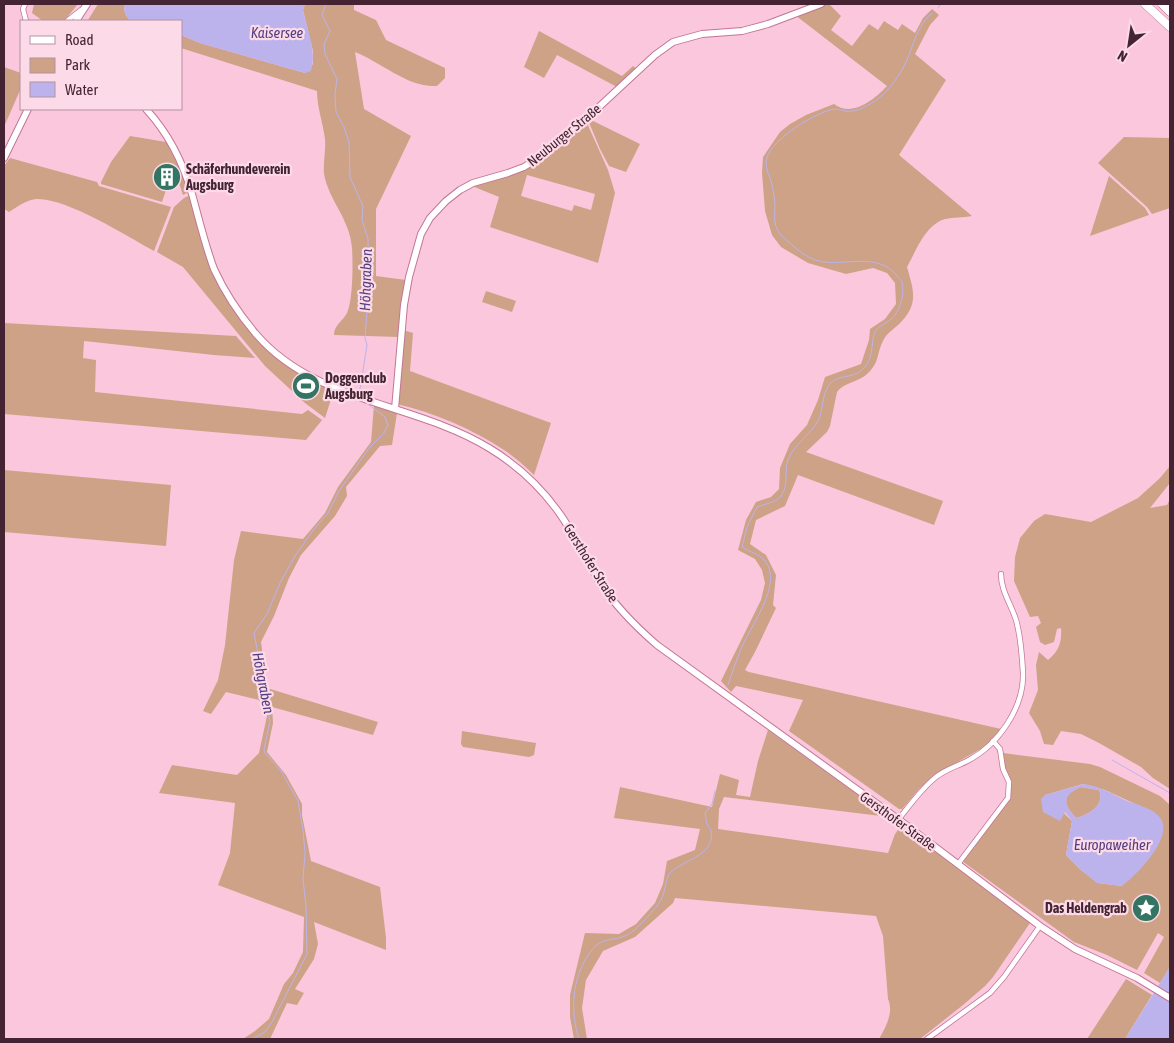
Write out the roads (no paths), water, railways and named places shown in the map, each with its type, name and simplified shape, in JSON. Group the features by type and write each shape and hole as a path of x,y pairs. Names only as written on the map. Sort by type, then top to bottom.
{"highway":[{"path":"1145,4 1170,27"},
{"path":"1162,4 1170,12"}],"main road":[{"name":"Neuburger Straße","path":"395,409 404,305 409,278 422,234 430,218 446,201 473,183 508,173 524,167 535,160 586,119 655,55 673,42 702,34 742,31 821,4"},
{"path":"77,20 85,6"},
{"path":"4,158 28,110"},
{"name":"Gersthofer Straße","path":"147,110 169,139 183,167 214,267 229,299 247,324 272,350 291,364 336,388 469,436 502,456 541,490 565,521 599,581 629,619 642,632 726,696 898,820 1040,926 1075,949 1143,981 1170,998"}],"street":[{"path":"25,4 23,9 26,20"},
{"path":"69,20 85,6"},
{"path":"898,820 921,791 945,770 970,760 993,741 1002,731 1013,712 1020,695 1023,676 1022,649 1016,619 1002,587 1001,574"},
{"path":"958,864 1008,798 1009,782 1000,749 993,741"},
{"path":"927,1039 990,993 1004,977 1040,926"}],"water":[{"name":"Kaisersee","path":"125,4 305,4 303,10 313,55 311,71 305,73 200,43 182,35 182,20 130,20 125,14"},
{"name":"Europaweiher","path":"1084,784 1146,808 1161,819 1163,827 1162,836 1158,846 1136,874 1122,886 1097,883 1066,855 1072,821 1065,812 1060,821 1043,812 1041,799 1045,795","holes":["1081,787 1099,790 1100,801 1098,805 1091,812 1076,818 1066,800 1070,793"]},
{"path":"1170,967 1170,1039 1125,1039"}],"waterway":[{"name":"Höhgraben","path":"326,4 322,15 330,31 324,44 325,54 337,79 335,94 336,112 349,142 350,177 363,206 362,220 368,239 368,298 365,338 367,345 360,389"},
{"path":"938,8 941,4"},
{"path":"728,685 741,649 763,606 770,581 770,571 765,561 742,547 747,527 757,507 773,502 781,496 786,483 788,460 794,449 818,421 826,389 836,379 854,375 866,365 871,356 876,330 897,313 903,292 902,282 889,268 871,262 815,260 782,237 775,220 774,194 766,166 768,155 773,147 791,130 812,117 832,109 858,110 879,98 901,72 919,29 932,13"},
{"name":"Höhgraben","path":"252,1039 265,1032 272,1022 307,954 306,906 303,879 305,853 303,830 298,801 281,771 265,753 264,749 270,721 259,681 258,654 254,633 267,614 280,583 295,556 328,513 339,491 369,448 384,433 388,425 385,417 369,405"},
{"path":"1112,760 1170,793"},
{"path":"579,1039 574,1018 574,996 579,975 588,955 598,944 624,937 639,926 660,902 667,878 671,872 703,852 708,846 711,839 711,829 707,824 705,813 712,804 715,791"}],"place":[{"name":"Schäferhundeverein Augsburg","path":"167,177"},
{"name":"Doggenclub Augsburg","path":"306,386"},
{"name":"Das Heldengrab","path":"1146,908"}]}
